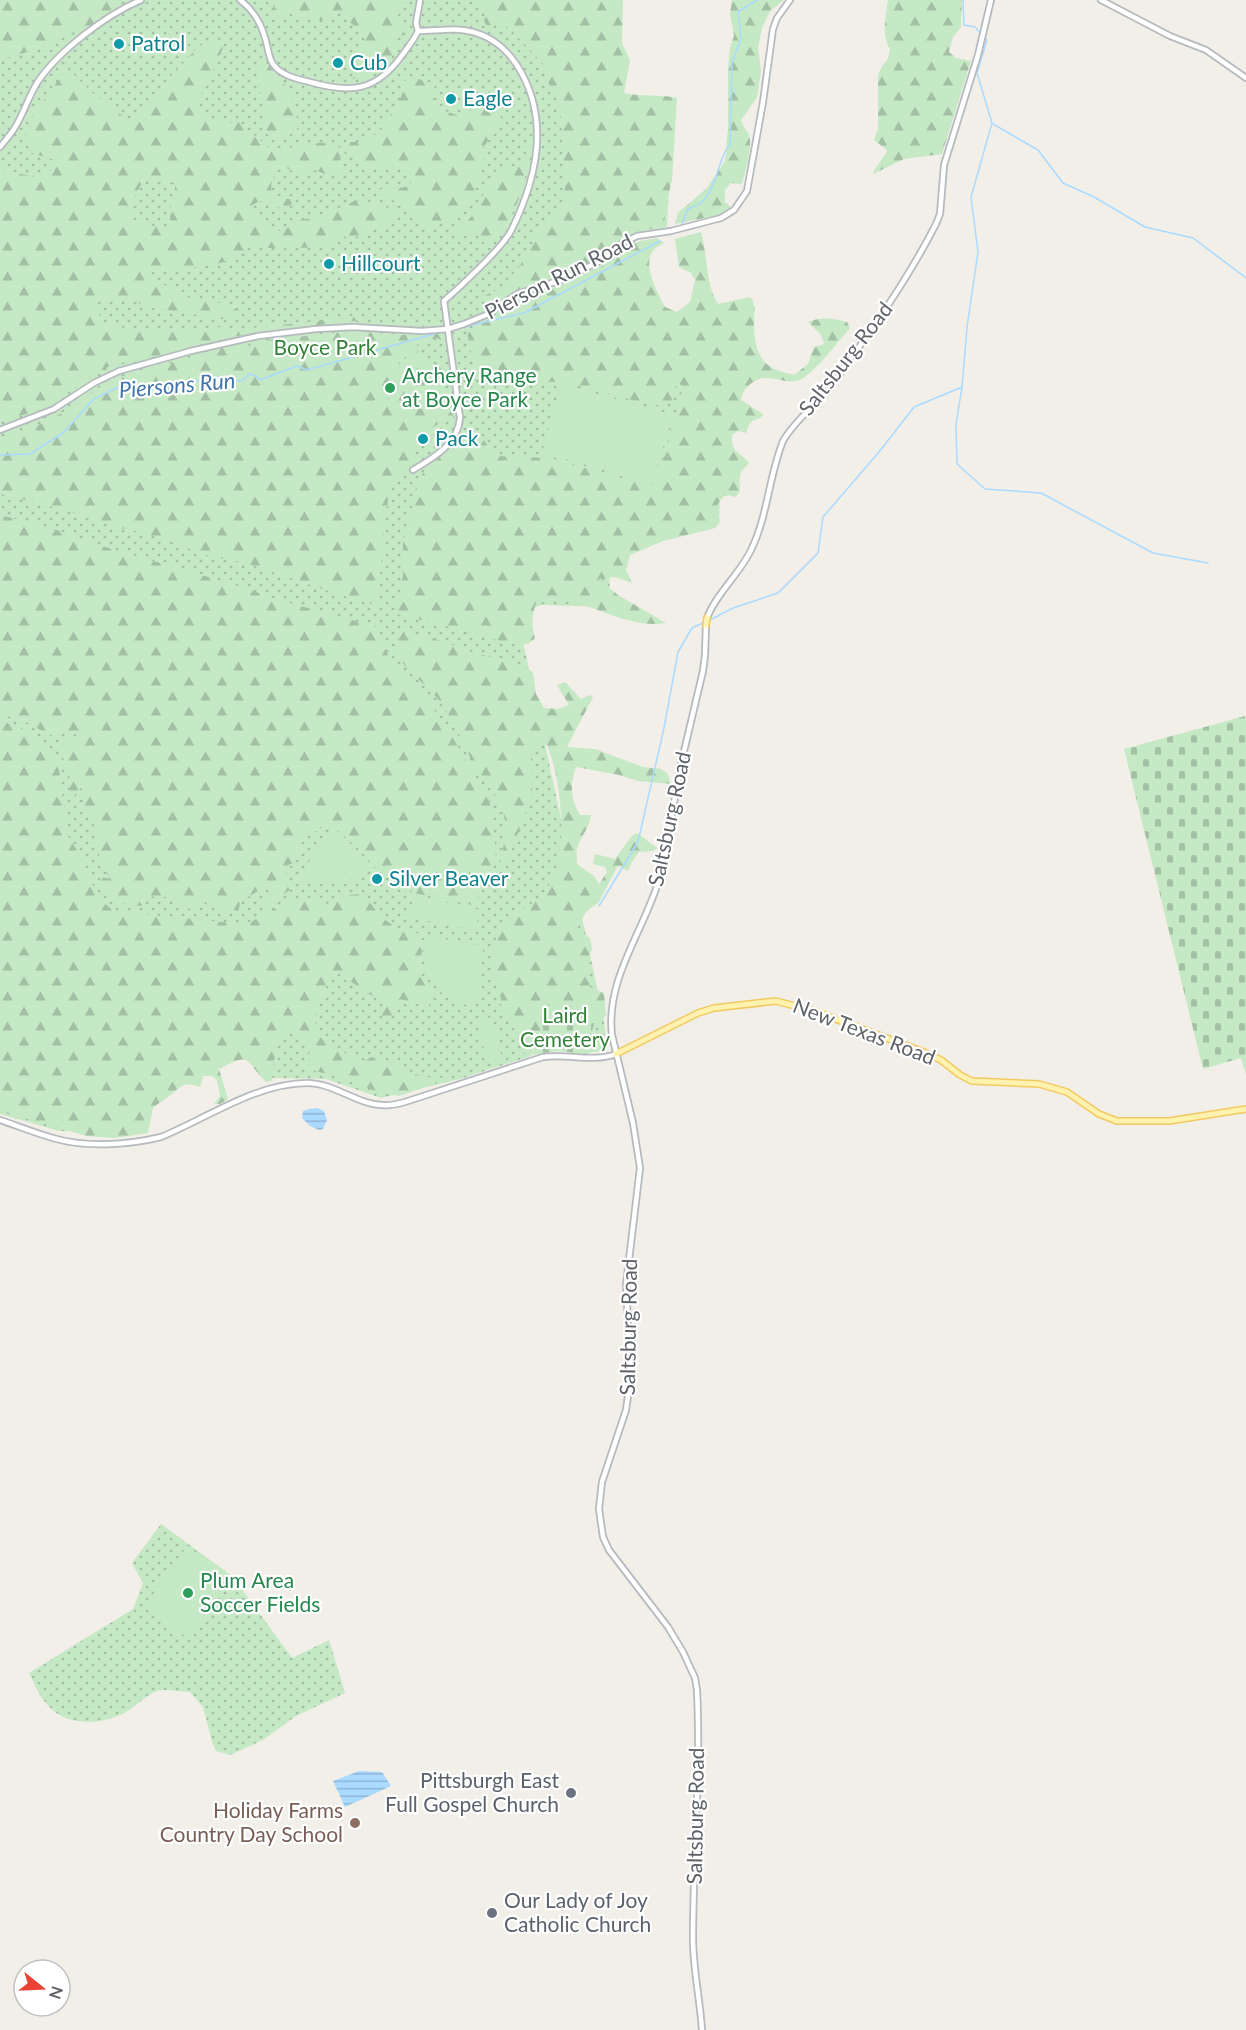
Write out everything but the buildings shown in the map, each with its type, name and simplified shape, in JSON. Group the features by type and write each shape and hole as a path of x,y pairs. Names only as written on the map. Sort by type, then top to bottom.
{"main road":[{"path":"0,147 15,128 39,81 56,60 111,16 141,0"},
{"path":"240,0 255,15 265,35 273,64 279,70 298,79 340,89 359,88 372,84 392,70 418,31 416,23 420,0"},
{"name":"Pierson Run Road","path":"0,430 54,410 94,383 119,371 194,350 258,336 316,329 353,327 407,331 448,329 477,320 517,294 571,276 600,261 623,243 637,236 698,225 721,218 734,210 744,197 749,182 773,29 777,18 790,0"},
{"name":"Saltsburg Road","path":"702,2030 693,1957 696,1869 697,1690 695,1678 662,1617 605,1544 599,1509 602,1482 628,1400 630,1360 626,1286 639,1186 639,1156 616,1054 610,1020 611,1003 617,982 658,888 682,757 703,671 707,618 715,602 753,548 783,441 829,387 876,322 936,224 940,214 944,165 981,44 991,0"},
{"path":"1101,0 1170,36 1206,50 1246,78"},
{"path":"413,470 451,442 459,426 460,418 444,301 510,232 532,176 537,135 530,92 520,70 507,52 474,32 457,29 418,31"},
{"name":"New Texas Road","path":"0,1120 65,1141 95,1143 161,1137 259,1092 284,1085 318,1084 373,1104 386,1106 405,1102 543,1057 600,1058 616,1054 698,1013 714,1008 776,1001 814,1011 924,1052 972,1081 1039,1084 1067,1092 1099,1114 1117,1121 1169,1121 1246,1109"}],"green space":[{"name":"Boyce Park","path":"0,0 623,0 599,108 673,104 667,227 630,234 636,242 666,321 755,306 751,355 719,458 743,463 736,494 720,497 719,518 609,552 610,607 542,605 517,613 604,1020 607,1049 585,1054 596,1014 550,1001 531,1056 460,1079 381,1098 326,1079 266,1078 246,1048 150,1099 142,1130 59,1131 0,1114"},
{"path":"0,0 121,0 119,5 83,32 0,60"},
{"path":"274,0 402,0 398,16 401,25 408,23 411,29 407,34 394,38 394,51 386,66 364,77 352,78 359,47 366,39 339,10 320,20 298,19 290,13 283,18 278,16 273,6"},
{"path":"469,0 623,0 622,43 630,60 624,93 677,98 672,180 665,211 664,229 645,229 586,265 515,292 491,306 483,301 486,295 500,288 519,267 532,247 536,232 553,218 560,208 566,176 562,155 560,112 547,80 549,73 547,68 512,31 498,21 486,25 484,20 486,12"},
{"path":"732,0 784,0 770,11 762,28 758,48 761,71 757,97 741,120 750,137 745,173 742,184 731,183 725,190 725,202 731,207 719,215 675,224 678,213 707,188 725,161 728,128 728,69 730,47 734,36 730,14"},
{"path":"888,0 962,0 961,27 953,37 949,52 956,58 971,61 942,154 904,159 873,174 887,150 874,140 878,129 878,75 888,59 890,49 885,31"},
{"path":"215,39 225,41 197,104 204,116 224,123 238,122 270,150 314,143 331,143 342,149 347,156 338,158 342,172 336,176 329,176 315,170 309,174 300,174 281,166 272,181 272,199 293,199 291,205 283,209 260,201 252,205 251,216 264,218 273,231 282,231 301,220 322,216 356,200 379,204 397,215 393,224 383,227 371,225 366,236 342,237 329,244 301,248 248,245 242,253 218,264 148,273 180,296 221,303 245,313 229,320 148,307 134,301 98,301 100,323 144,332 222,327 243,329 365,316 363,320 226,338 141,360 113,364 46,408 0,422 0,167 2,170 40,178 50,171 55,160 32,153 26,136 33,115 67,68 95,95 134,122 155,93 199,46","holes":["144,180 168,182 175,185 175,196 168,213 176,229 133,223 132,207"]},
{"path":"264,61 284,84 296,110 297,131 275,141 267,134 256,65"},
{"path":"419,79 435,85 432,102 439,109 463,117 476,106 491,102 500,107 501,122 483,148 484,158 479,180 468,207 455,218 427,229 402,205 379,193 379,190 409,185 412,181 409,168 394,166 375,169 369,167 352,154 347,142 368,140 382,129 401,97 402,81"},
{"path":"529,145 533,146 521,194 502,236 497,235 491,242 485,244 477,233 458,232 459,226 475,213 492,175 501,166 512,168 521,166"},
{"path":"701,232 711,288 718,304 750,297 753,301 757,346 764,361 771,367 794,375 808,364 814,347 824,344 821,335 808,322 822,319 837,320 847,322 850,328 817,366 802,378 796,381 785,381 762,378 750,384 744,392 741,400 763,414 761,418 751,422 746,433 738,431 732,435 734,449 749,463 739,474 740,491 736,497 725,494 717,505 720,522 715,528 663,541 630,555 626,570 632,583 615,577 598,579 618,595 666,623 638,622 586,606 560,601 536,603 532,620 535,638 528,644 489,638 399,615 397,604 403,576 403,543 419,480 428,465 458,441 469,434 480,434 494,456 551,458 652,485 665,454 681,395 682,388 679,381 676,384 673,400 666,405 650,405 570,383 506,379 480,382 475,374 467,331 476,328 513,303 569,283 606,265 625,249 640,241 657,238 664,243 652,252 650,272 665,307 677,312 690,302 695,280 691,273 679,267 675,239"},
{"path":"350,331 403,335 442,333 445,336 443,341 437,338 429,340 430,344 417,341 418,352 411,358 405,357 394,368 395,372 368,409 381,409 409,373 428,364 449,370 448,382 441,385 447,391 454,420 441,422 414,437 413,446 416,450 416,459 390,488 384,523 378,606 246,563 209,556 138,531 0,494 0,438 44,423 74,406 107,382 227,346 243,343 252,347 259,341"},
{"name":"Archery Range at Boyce Park","path":"418,352 428,364 411,372 400,382 387,401 379,419 371,415 368,409 395,372"},
{"path":"562,384 673,415 652,484 542,452"},
{"path":"0,515 51,528 282,601 377,627 391,663 430,704 489,799 493,816 496,859 490,878 473,905 414,893 392,878 386,877 336,829 325,826 304,839 296,862 288,865 284,879 290,890 267,904 256,906 277,889 262,889 253,894 240,903 238,913 227,913 217,907 198,903 190,909 163,896 144,899 142,906 111,902 103,891 100,877 111,879 99,854 96,827 85,811 85,792 81,788 72,800 69,774 61,750 64,742 76,740 78,736 67,730 57,737 53,736 0,711"},
{"path":"401,631 514,663 533,672 536,694 544,708 558,709 569,705 557,685 565,682 581,699 590,695 593,697 567,747 595,749 643,767 661,769 667,773 671,784 638,781 576,767 572,785 574,803 580,815 591,815 577,849 577,864 594,876 599,884 607,872 605,867 593,864 595,854 615,859 636,833 658,848 653,851 639,852 628,871 617,867 599,902 586,912 577,929 590,938 592,949 587,961 590,987 604,993 606,1016 597,1023 587,1023 551,1001 533,1050 527,1055 523,1052 512,1023 501,1006 501,997 493,969 494,955 498,928 543,894 554,876 561,839 561,819 557,778 552,760 547,745 538,742 532,750 532,796 509,857 500,872 505,829 502,808 474,765 444,707 409,670 395,650"},
{"path":"1245,716 1246,1074 1241,1058 1203,1069 1124,749"},
{"path":"0,720 20,728 43,744 58,762 68,836 79,854 99,899 114,911 230,923 251,922 287,902 319,896 327,904 346,895 363,894 377,912 390,923 405,930 428,935 421,939 422,978 435,994 428,1007 400,999 395,1005 391,1020 383,1023 382,1014 385,1004 339,974 332,975 320,1002 315,1031 323,1040 362,1063 371,1057 390,1062 422,1077 452,1078 399,1096 381,1093 308,1069 310,1044 300,1036 291,1033 280,1042 277,1048 272,1081 266,1082 250,1063 243,1059 230,1063 219,1069 228,1099 220,1104 214,1104 220,1096 217,1080 212,1076 203,1076 200,1087 188,1084 183,1086 153,1108 148,1133 115,1138 87,1136 0,1111"},
{"path":"328,832 351,844 371,866 345,884 295,883"},
{"path":"414,895 480,910 475,931 409,917"},
{"path":"425,936 481,945 483,948 479,1002 470,1005 460,1004 444,995 437,987 426,970 423,952"},
{"name":"Laird Cemetery","path":"550,1000 597,1014 585,1054 557,1051 532,1055"},
{"path":"492,1017 502,1058 487,1062 477,1020"},
{"path":"161,1524 232,1576 292,1658 329,1640 345,1693 296,1716 263,1740 230,1755 216,1751 203,1707 190,1692 157,1691 116,1717 94,1722 72,1720 53,1710 40,1695 29,1673 133,1609 143,1583 132,1563"},
{"name":"Plum Area Soccer Fields","path":"187,1546 232,1578 189,1639 144,1607"}],"water":[{"path":"317,1108 324,1111 327,1120 323,1129 319,1130 310,1126 302,1118 303,1111"},
{"path":"359,1771 382,1772 391,1786 345,1807 333,1781"}],"waterway":[{"path":"682,224 688,209 706,198 724,154 730,146 732,62 741,39 738,12 757,0"},
{"path":"963,0 964,25 975,27 981,34"},
{"path":"984,37 987,40 977,73 992,123 971,197 978,252 956,424 957,464 985,489 1041,493 1153,553 1208,563"},
{"path":"993,124 1038,150 1063,183 1094,197 1145,227 1193,238 1246,278"},
{"path":"456,329 524,313 660,241"},
{"name":"Piersons Run","path":"0,455 30,454 63,433 94,399 116,388 170,389 216,376 223,380 242,381 249,374 260,380 297,366 307,370 437,333"},
{"path":"710,620 733,608 778,593 818,553 823,517 914,407 962,387"},
{"path":"599,906 638,842 664,728 678,652 692,628 705,622"}],"place":[{"name":"Patrol","path":"119,44"},
{"name":"Cub","path":"338,63"},
{"name":"Eagle","path":"451,99"},
{"name":"Hillcourt","path":"329,264"},
{"name":"Archery Range at Boyce Park","path":"390,388"},
{"name":"Pack","path":"423,439"},
{"name":"Silver Beaver","path":"377,879"},
{"name":"Plum Area Soccer Fields","path":"188,1593"},
{"name":"Pittsburgh East Full Gospel Church","path":"571,1793"},
{"name":"Holiday Farms Country Day School","path":"355,1823"},
{"name":"Our Lady of Joy Catholic Church","path":"492,1913"}]}
